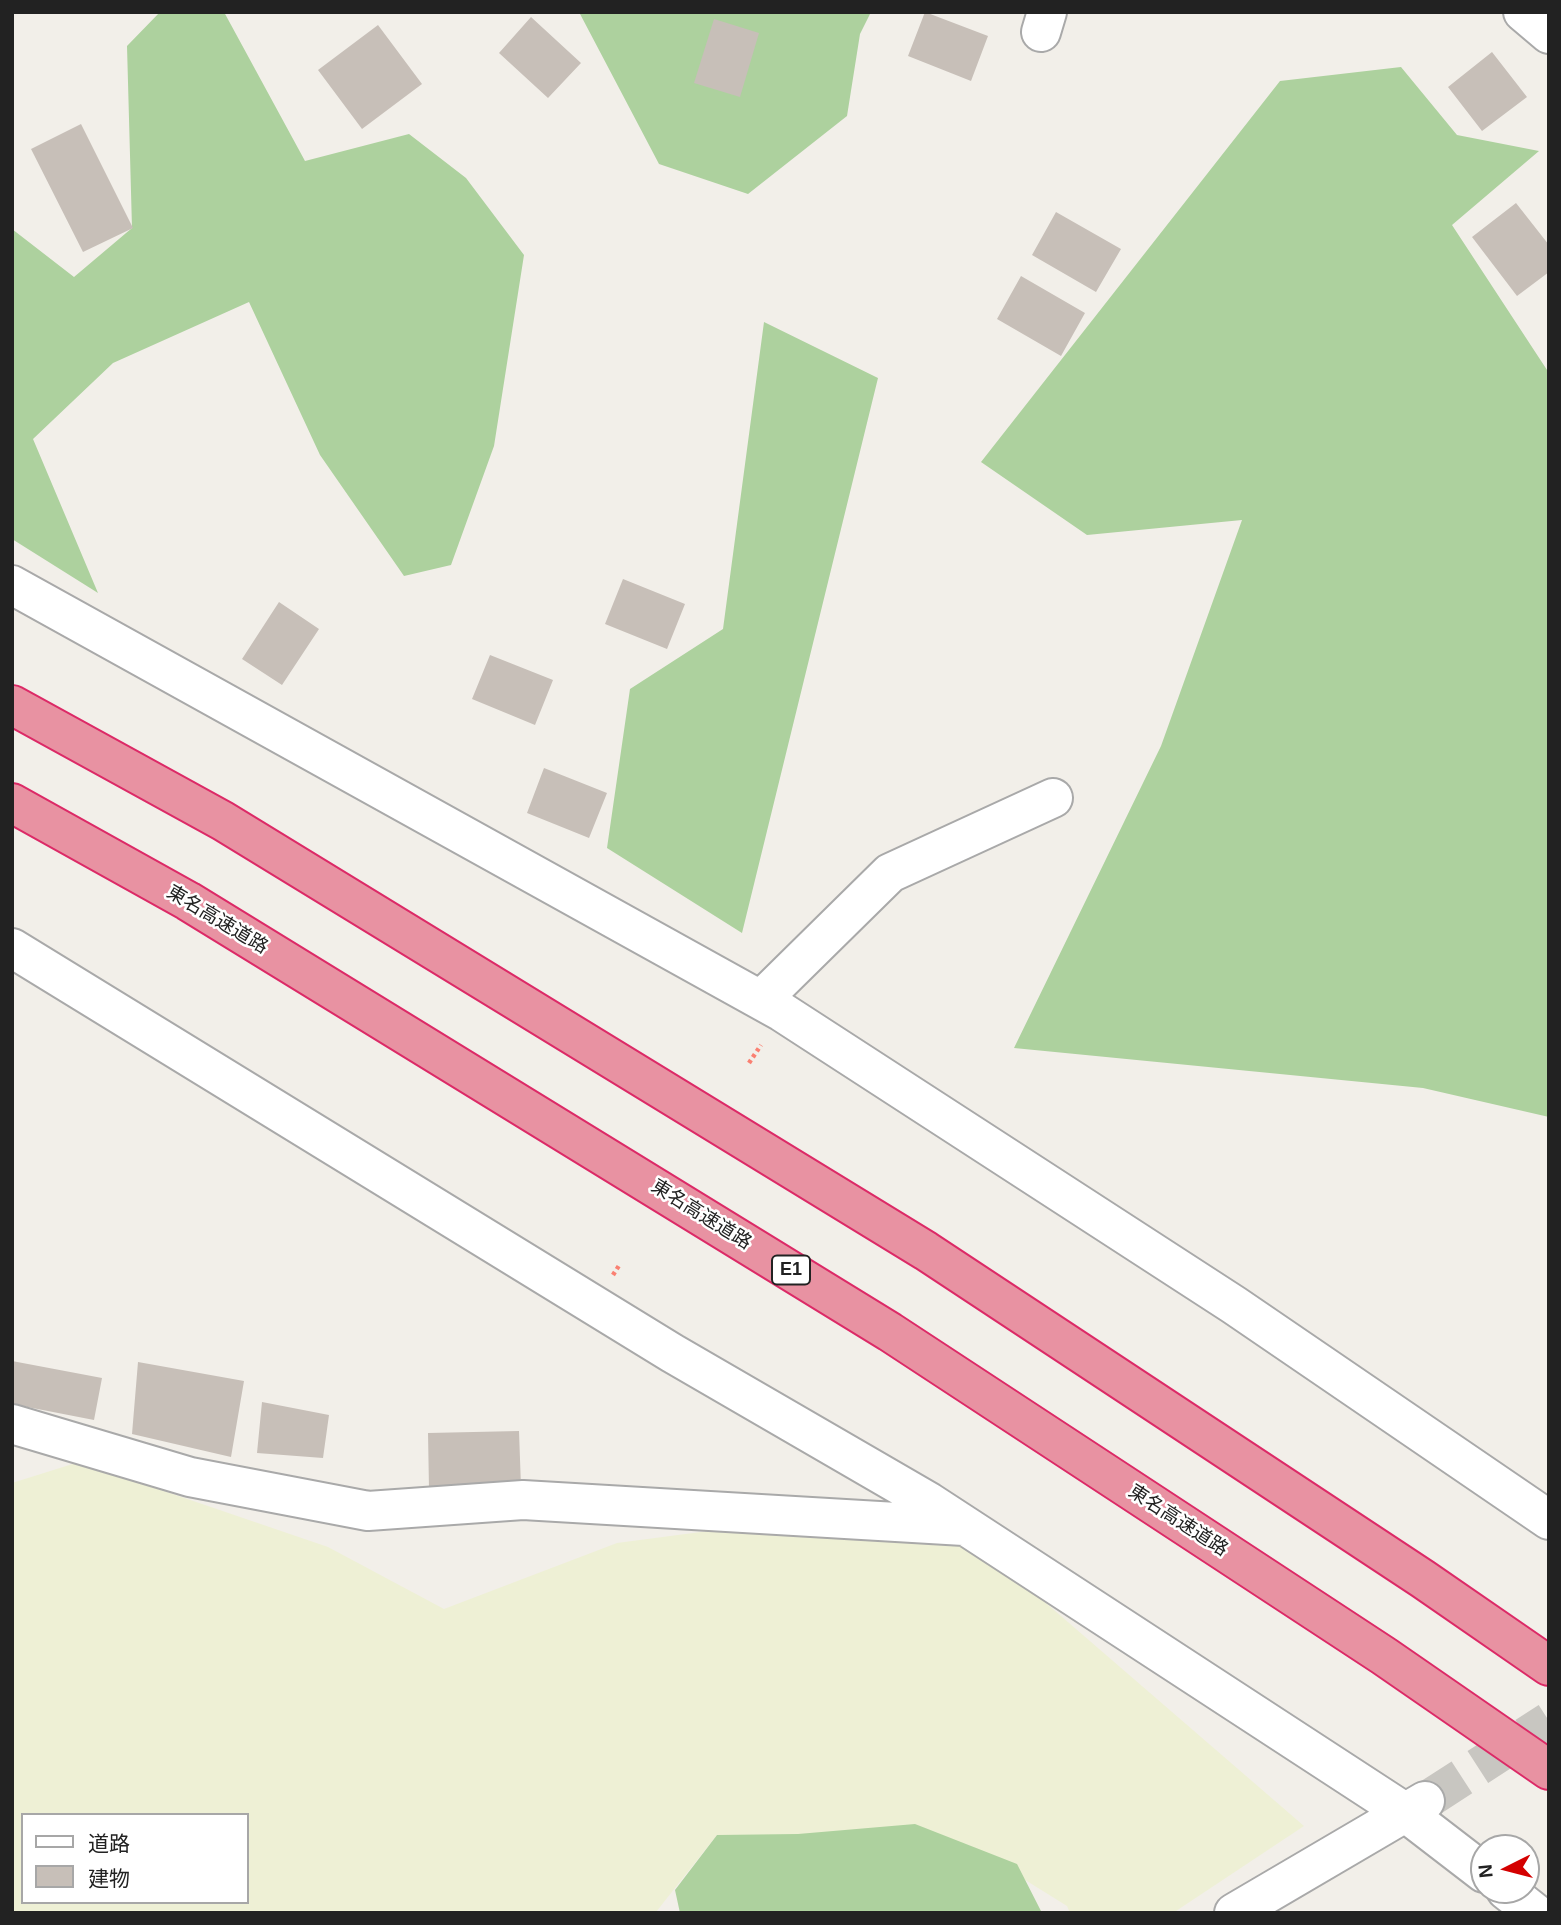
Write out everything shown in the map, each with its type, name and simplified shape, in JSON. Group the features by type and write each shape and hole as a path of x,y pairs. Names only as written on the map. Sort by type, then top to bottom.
{"highway":[{"path":"12,705 223,821 926,1251 1423,1580 1549,1667"},
{"name":"東名高速道路","path":"12,803 188,901 890,1332 1384,1656 1549,1770"}],"street":[{"path":"1523,12 1549,34"},
{"path":"12,585 761,1000 1234,1305 1549,1520"},
{"path":"761,1000 890,873 1053,798"},
{"path":"12,948 672,1353 967,1527 1418,1805 1470,1859"},
{"path":"12,1424 190,1477 368,1511 523,1500 967,1527"},
{"path":"1234,1913 1418,1805"}],"green space":[{"path":"160,12 224,12 305,161 409,134 466,178 524,255 494,446 451,565 404,576 320,455 249,302 113,363 33,439 98,593 12,539 12,229 74,277 132,228 127,46"},
{"path":"579,12 871,12 860,34 847,116 748,194 659,164"},
{"path":"1401,67 1457,135 1539,151 1452,225 1549,373 1549,1117 1423,1088 1014,1048 1161,746 1242,520 1087,535 981,462 1280,81"},
{"path":"764,322 878,378 742,933 607,848 630,689 723,629"},
{"path":"79,1462 328,1547 444,1609 617,1543 929,1502 1304,1826 1173,1913 1070,1913 1067,1906 969,1845 717,1835 656,1912 649,1913 12,1913 12,1483"},
{"path":"915,1824 1017,1864 1042,1913 680,1913 675,1890 717,1835 798,1834"}],"building":[{"path":"925,12 988,36 971,81 908,56"},
{"path":"531,17 581,63 548,98 499,53"},
{"path":"714,19 759,33 740,97 694,83"},
{"path":"378,25 422,84 362,129 318,70"},
{"path":"1492,52 1527,97 1482,131 1448,87"},
{"path":"81,124 133,228 83,252 31,149"},
{"path":"1516,203 1549,245 1549,272 1517,296 1472,237"},
{"path":"1056,212 1121,249 1096,292 1032,255"},
{"path":"1021,276 1085,313 1061,356 997,319"},
{"path":"623,579 685,604 667,649 605,624"},
{"path":"279,602 319,629 282,685 242,659"},
{"path":"490,655 553,680 535,725 472,699"},
{"path":"544,768 607,793 589,838 527,813"},
{"path":"12,1361 102,1378 94,1420 12,1404"},
{"path":"138,1362 244,1381 231,1457 132,1434"},
{"path":"262,1402 329,1415 323,1458 257,1453"},
{"path":"519,1431 521,1487 429,1489 428,1433"}],"tunnel":[{"path":"1430,1798 1549,1721"}]}
